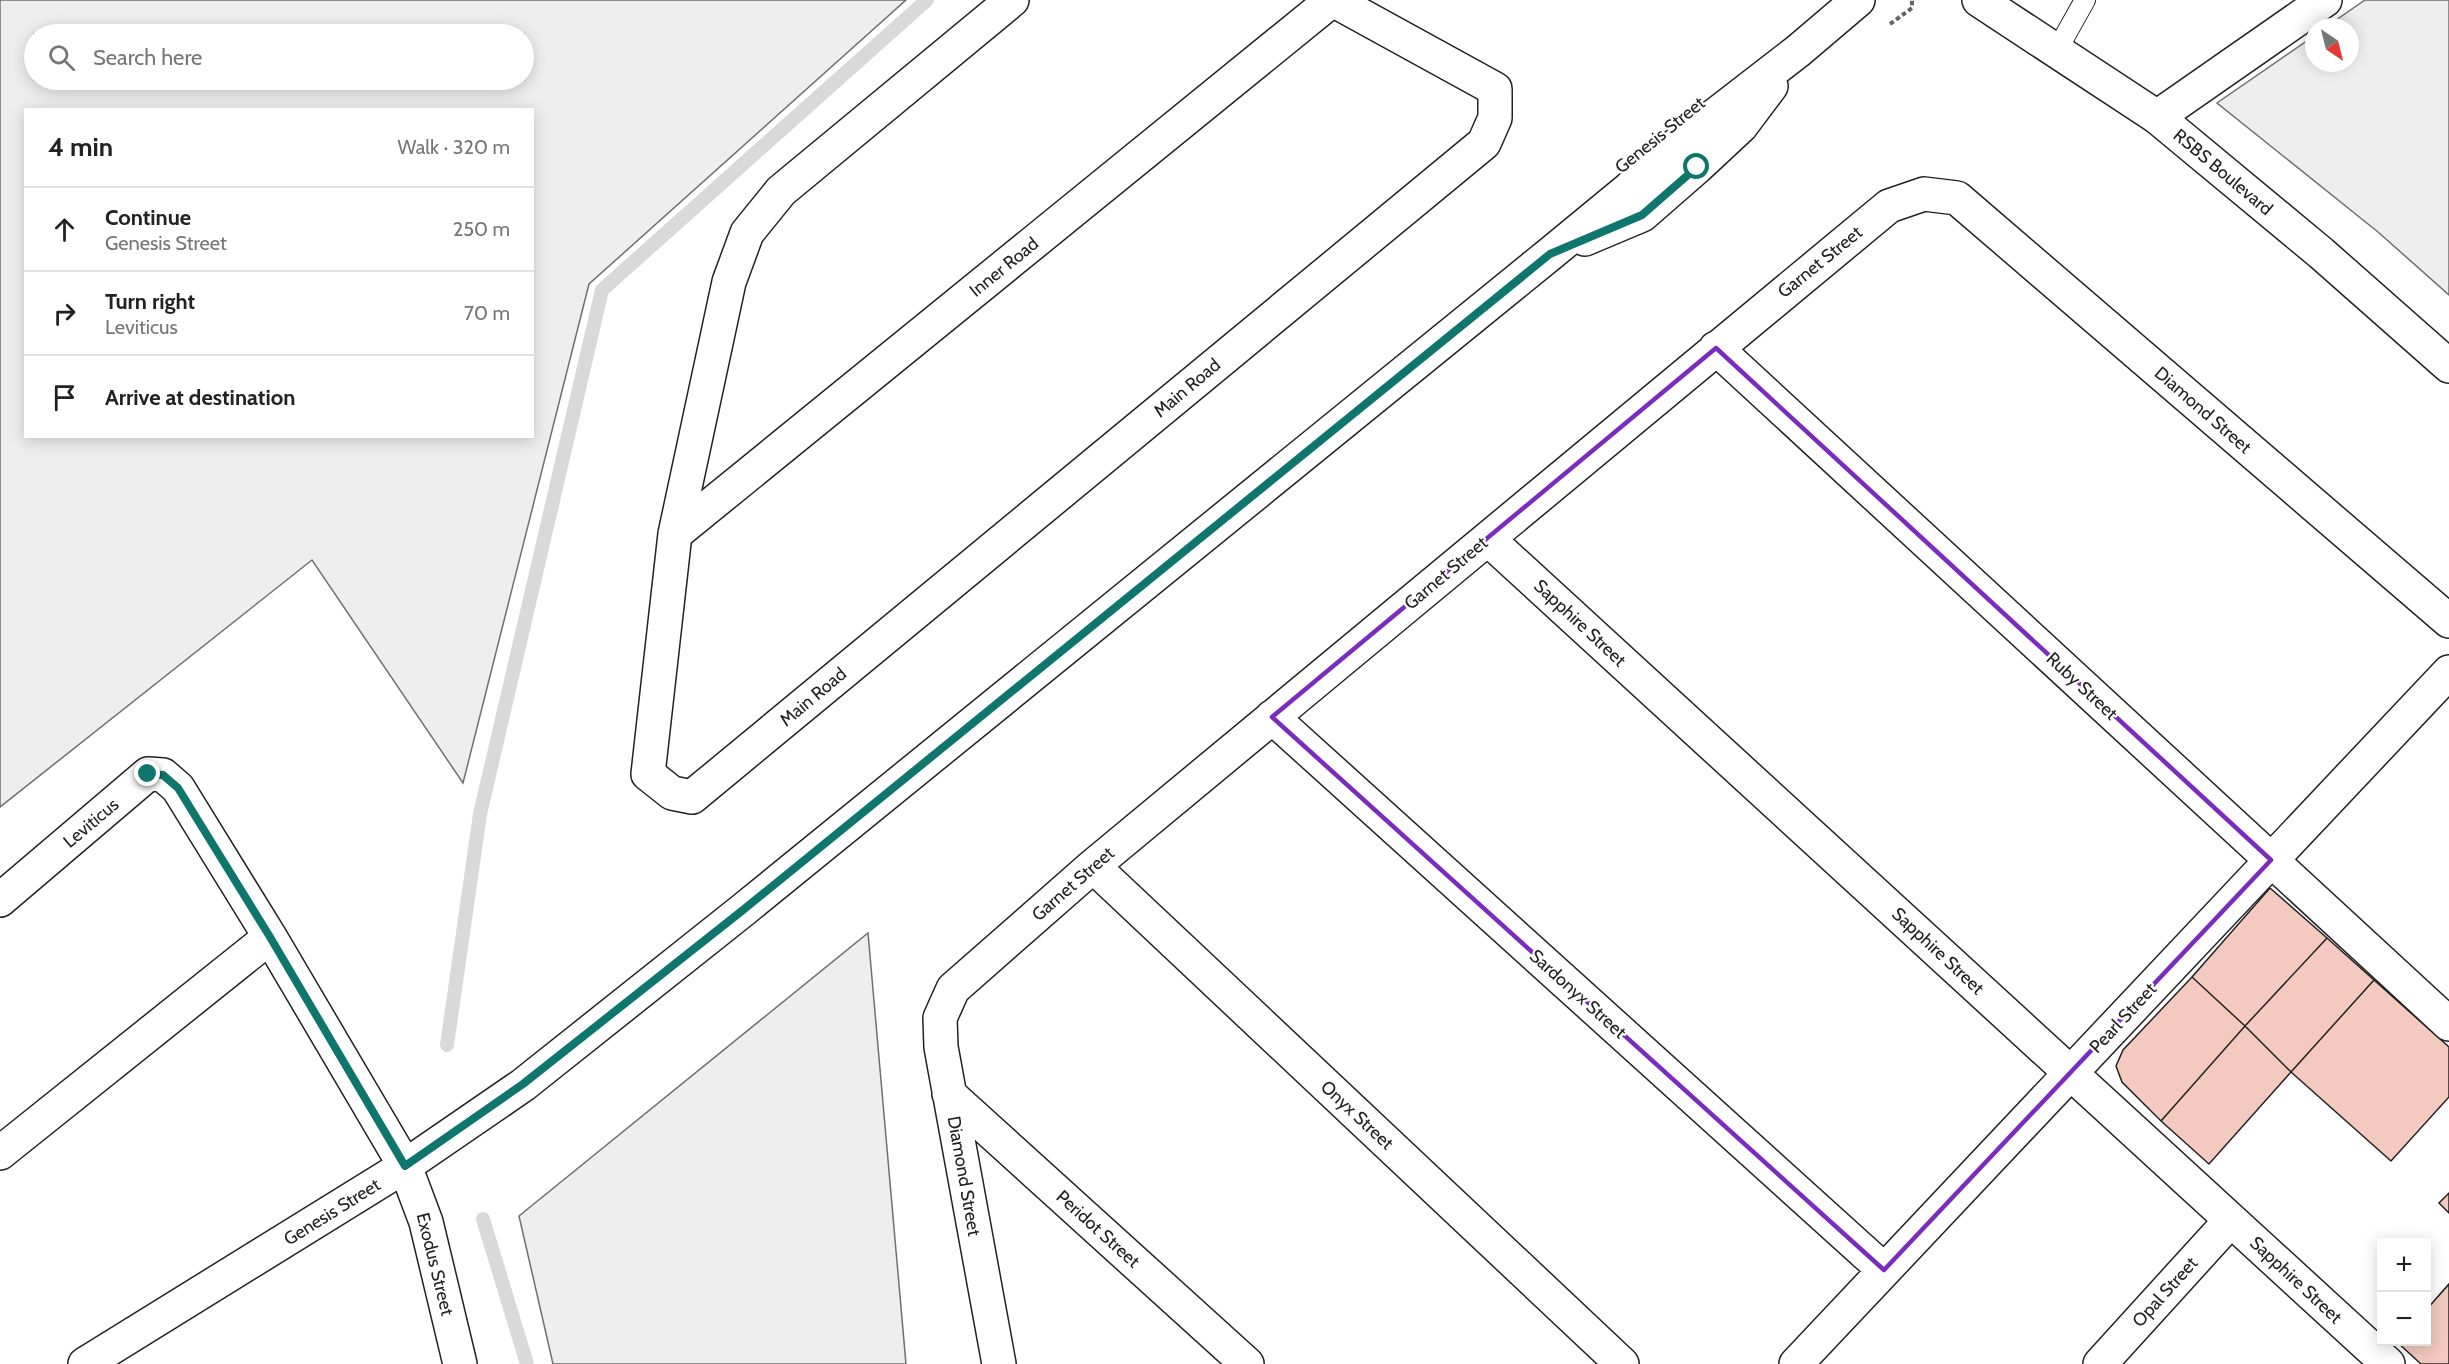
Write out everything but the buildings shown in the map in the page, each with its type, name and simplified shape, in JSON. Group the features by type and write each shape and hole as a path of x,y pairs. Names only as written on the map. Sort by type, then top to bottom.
{"street":[{"name":"Main Road","path":"1012,0 781,191 747,233 729,282 675,534 648,774 672,793 692,797 1484,143 1495,118 1495,89 1332,0"},
{"name":"Inner Road","path":"675,534 1332,0"},
{"name":"Genesis Street","path":"1550,254 1642,215 1741,126 1798,51 1858,0"},
{"name":"RSBS Boulevard","path":"1979,0 2157,117 2320,253 2449,366"},
{"path":"2157,117 2325,0"},
{"name":"Genesis Street","path":"85,1364 405,1166 523,1084 734,918 1550,254 1607,178 1655,136 1709,95 1798,51"},
{"name":"Garnet Street","path":"953,989 1093,866 1888,206 1924,194 1957,198"},
{"name":"Diamond Street","path":"1957,198 2449,621"},
{"name":"Ruby Street","path":"1716,348 2449,1024"},
{"name":"Sapphire Street","path":"1488,538 2388,1364"},
{"name":"Pearl Street","path":"1796,1364 2449,672"},
{"name":"Sardonyx Street","path":"1272,717 1884,1270"},
{"name":"Leviticus","path":"0,900 148,774 163,775 178,788 270,937 405,1166"},
{"name":"Onyx Street","path":"1093,866 1622,1364"},
{"path":"0,1153 270,937"},
{"name":"Diamond Street","path":"953,989 940,1018 941,1047 999,1364"},
{"name":"Peridot Street","path":"949,1094 1247,1364"},
{"name":"Exodus Street","path":"405,1166 426,1222 460,1364"},
{"name":"Opal Street","path":"2100,1364 2231,1220"}],"lane":[{"path":"2057,50 2085,0"}],"highlighted area":[{"path":"1716,348 2271,860 1884,1270 1272,717"}],"shaded area":[{"path":"0,0 906,0 589,284 463,783 312,560 0,807"},
{"path":"2365,0 2449,0 2449,295 2378,232 2217,103 2305,42 2305,72 2359,72 2359,18 2339,18"},
{"path":"868,933 906,1364 553,1364 519,1216"}],"waterway":[{"path":"447,1045 480,814 602,290 927,0"},
{"path":"483,1219 527,1364"}],"route":[{"path":"148,774 163,775 178,788 270,937 405,1166 523,1084 743,910 1550,254 1642,215 1697,167"}]}
